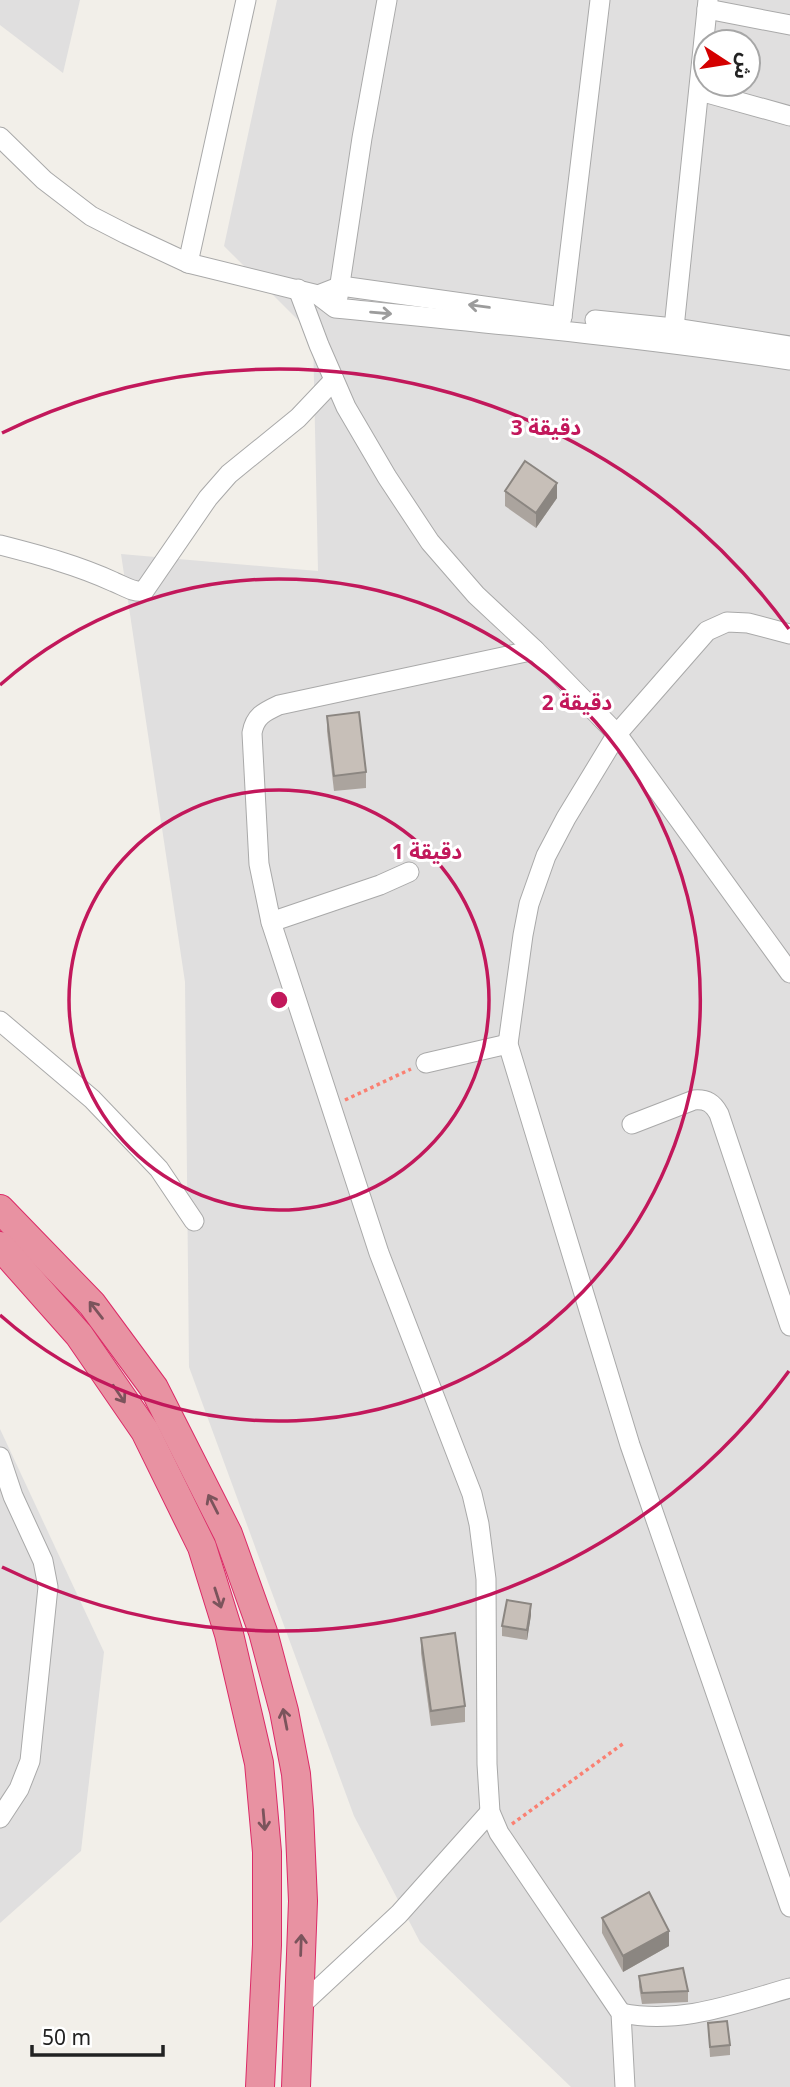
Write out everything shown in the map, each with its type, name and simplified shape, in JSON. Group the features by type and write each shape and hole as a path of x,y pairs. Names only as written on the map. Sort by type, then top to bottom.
{"highway":[{"path":"0,1209 92,1304 154,1388 228,1534 263,1632 284,1710 296,1773 303,1901 296,2087"},
{"path":"0,1246 79,1335 145,1431 202,1547 229,1634 259,1763 267,1852 267,1945 260,2087"}],"street":[{"path":"188,262 246,0"},
{"path":"335,308 341,286 362,138 387,0"},
{"path":"562,317 600,0"},
{"path":"706,28 708,4 790,25"},
{"path":"674,328 699,98"},
{"path":"725,98 790,116"},
{"path":"0,137 44,180 91,216 188,262 318,295 335,308 602,334 790,360"},
{"path":"318,295 341,286 562,317 674,328 790,346"},
{"path":"298,289 346,407 387,477 430,542 476,595 535,650 617,734 790,973"},
{"path":"0,545 61,561 139,592 144,591 208,498 229,474 298,418 334,380"},
{"path":"790,634 748,623 727,621 707,631 617,734 546,856 529,904 509,1044 630,1445 790,1907"},
{"path":"535,650 279,705 264,711 257,717 252,733 260,864 271,922 379,1253 472,1494 486,1579 487,1764 490,1812 499,1833 621,2013 625,2087"},
{"path":"271,922 380,885 409,872"},
{"path":"0,1021 92,1098 159,1169 194,1221"},
{"path":"426,1063 509,1044"},
{"path":"632,1124 694,1100 705,1100 714,1105 783,1286 790,1326"},
{"path":"0,1457 13,1496 43,1561 48,1587 30,1761 19,1789 0,1818"},
{"path":"299,2007 399,1914 490,1812"},
{"path":"621,2013 645,2018 681,2016 790,1988"}],"path":[{"path":"332,1107 426,1063"},
{"path":"499,1833 624,1743"}],"shaded area":[{"path":"0,0 80,0 63,73 0,25"},
{"path":"277,0 790,0 790,2087 571,2087 420,1942 354,1816 189,1367 185,982 121,554 318,571 313,335 224,246"},
{"path":"0,1429 104,1652 81,1851 0,1923"}],"building":[{"path":"525,461 557,483 536,513 505,491"},
{"path":"359,712 366,772 334,776 327,716"},
{"path":"507,1600 531,1604 527,1630 502,1626"},
{"path":"455,1633 465,1706 431,1711 421,1638"},
{"path":"649,1892 669,1931 623,1956 602,1918"},
{"path":"683,1968 688,1991 642,1993 639,1976"},
{"path":"727,2021 730,2045 710,2047 708,2023"}]}
